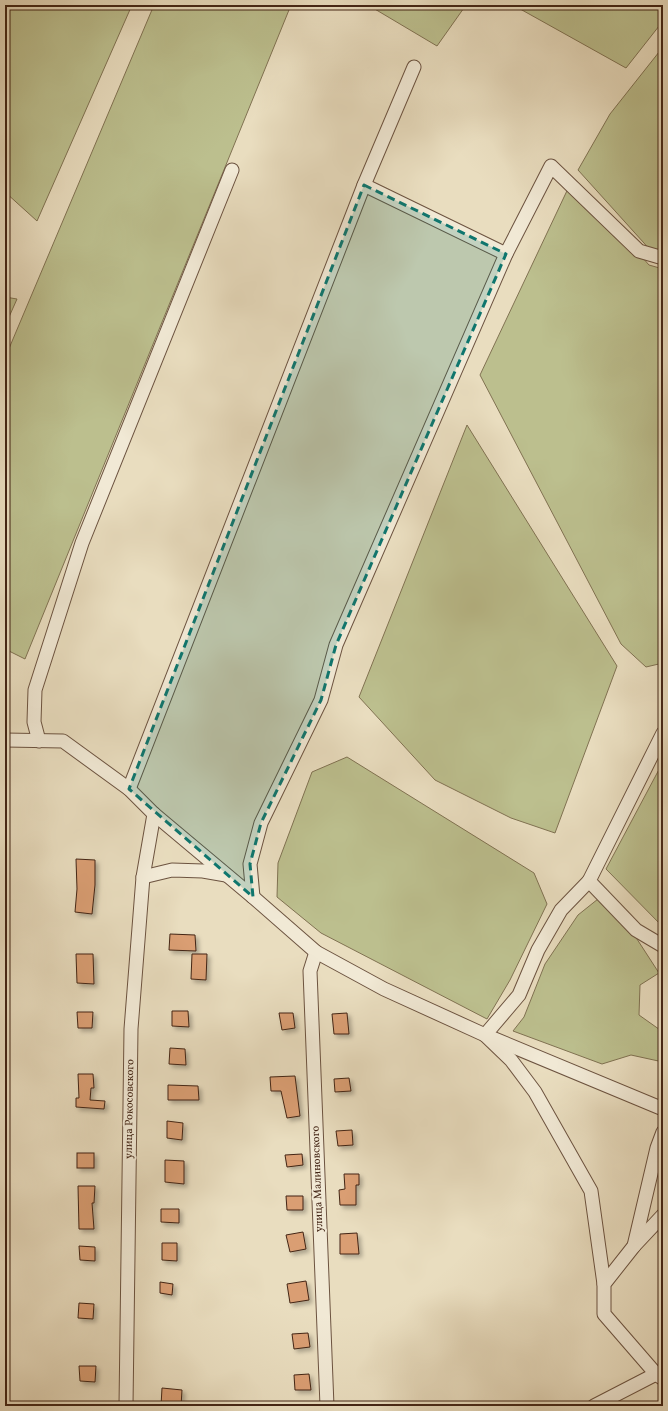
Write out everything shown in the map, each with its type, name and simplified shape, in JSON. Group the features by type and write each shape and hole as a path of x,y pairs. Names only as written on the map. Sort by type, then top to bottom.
{"street":[{"path":"129,789 364,185 414,67"},
{"path":"253,897 250,864 261,823 321,700 336,644 506,254 551,166 639,251 663,258"},
{"path":"39,741 34,722 35,690 82,543 232,170"},
{"path":"364,185 506,254"},
{"path":"485,1035 519,995 538,950 561,910 589,881 663,733"},
{"path":"5,740 63,741 129,789 154,814 316,952 384,989 485,1035 663,1109"},
{"name":"улица Рокосовского","path":"126,1406 131,1029 143,877 154,814"},
{"path":"143,877 172,870 203,871 227,875"},
{"path":"589,881 636,930 663,946"},
{"name":"улица Малиновского","path":"316,952 310,971 327,1406"},
{"path":"485,1035 511,1060 535,1092 591,1191 604,1284 604,1314 659,1376 594,1406"},
{"path":"634,1246 657,1148 663,1132"},
{"path":"604,1284 634,1246 663,1215"}],"highlighted area":[{"path":"364,185 506,254 336,645 321,700 261,823 250,864 253,897 129,789"}],"green space":[{"path":"5,5 132,5 37,221 5,192"},
{"path":"154,5 291,5 25,659 5,649 5,358"},
{"path":"368,5 466,5 437,46"},
{"path":"513,5 663,5 663,21 626,68"},
{"path":"663,47 663,255 653,253 578,170 610,114"},
{"path":"573,178 649,265 663,269 663,663 646,667 621,644 480,375"},
{"path":"5,297 17,299 5,326"},
{"path":"467,425 617,666 555,833 511,818 435,780 359,697"},
{"path":"347,757 534,873 547,904 510,980 487,1019 321,933 277,897 278,863 312,772"},
{"path":"663,762 663,927 606,869"},
{"path":"598,899 611,899 659,973 640,985 639,1015 663,1032 663,1062 631,1055 602,1064 513,1031 524,1017 545,964 578,915"}],"building":[{"path":"76,859 95,860 95,885 92,914 75,912 77,889"},
{"path":"170,934 195,935 196,951 169,950"},
{"path":"76,954 93,954 94,984 77,983"},
{"path":"192,954 207,954 206,980 191,979"},
{"path":"172,1011 188,1011 189,1027 172,1026"},
{"path":"77,1012 93,1012 92,1028 78,1028"},
{"path":"279,1013 293,1013 295,1028 282,1030"},
{"path":"347,1013 349,1034 334,1034 332,1014"},
{"path":"170,1048 185,1049 186,1065 169,1064"},
{"path":"78,1074 93,1074 94,1088 91,1088 90,1100 105,1101 104,1109 76,1107 76,1098 79,1098"},
{"path":"295,1076 300,1116 287,1118 281,1091 271,1091 270,1077"},
{"path":"349,1078 351,1091 335,1092 334,1079"},
{"path":"168,1085 198,1086 199,1100 168,1100"},
{"path":"167,1121 183,1123 182,1140 167,1138"},
{"path":"352,1130 353,1145 338,1146 336,1131"},
{"path":"77,1153 94,1153 94,1168 77,1168"},
{"path":"302,1154 303,1165 287,1167 285,1155"},
{"path":"165,1160 184,1161 184,1184 165,1182"},
{"path":"344,1174 359,1174 359,1185 356,1185 356,1205 340,1205 339,1190 345,1189"},
{"path":"78,1186 95,1186 94,1203 92,1203 94,1229 79,1229"},
{"path":"286,1196 303,1196 303,1210 287,1210"},
{"path":"161,1209 179,1209 179,1223 161,1222"},
{"path":"303,1232 306,1249 290,1252 286,1235"},
{"path":"357,1233 359,1254 340,1254 340,1234"},
{"path":"162,1243 177,1243 177,1261 162,1260"},
{"path":"79,1246 95,1247 95,1261 80,1260"},
{"path":"306,1281 309,1300 290,1303 287,1284"},
{"path":"160,1282 173,1284 172,1295 160,1293"},
{"path":"79,1303 94,1304 93,1319 78,1318"},
{"path":"308,1333 310,1347 294,1349 292,1334"},
{"path":"79,1366 96,1366 95,1382 80,1381"},
{"path":"309,1374 311,1390 295,1390 294,1375"},
{"path":"162,1388 182,1390 181,1406 161,1406"}]}
